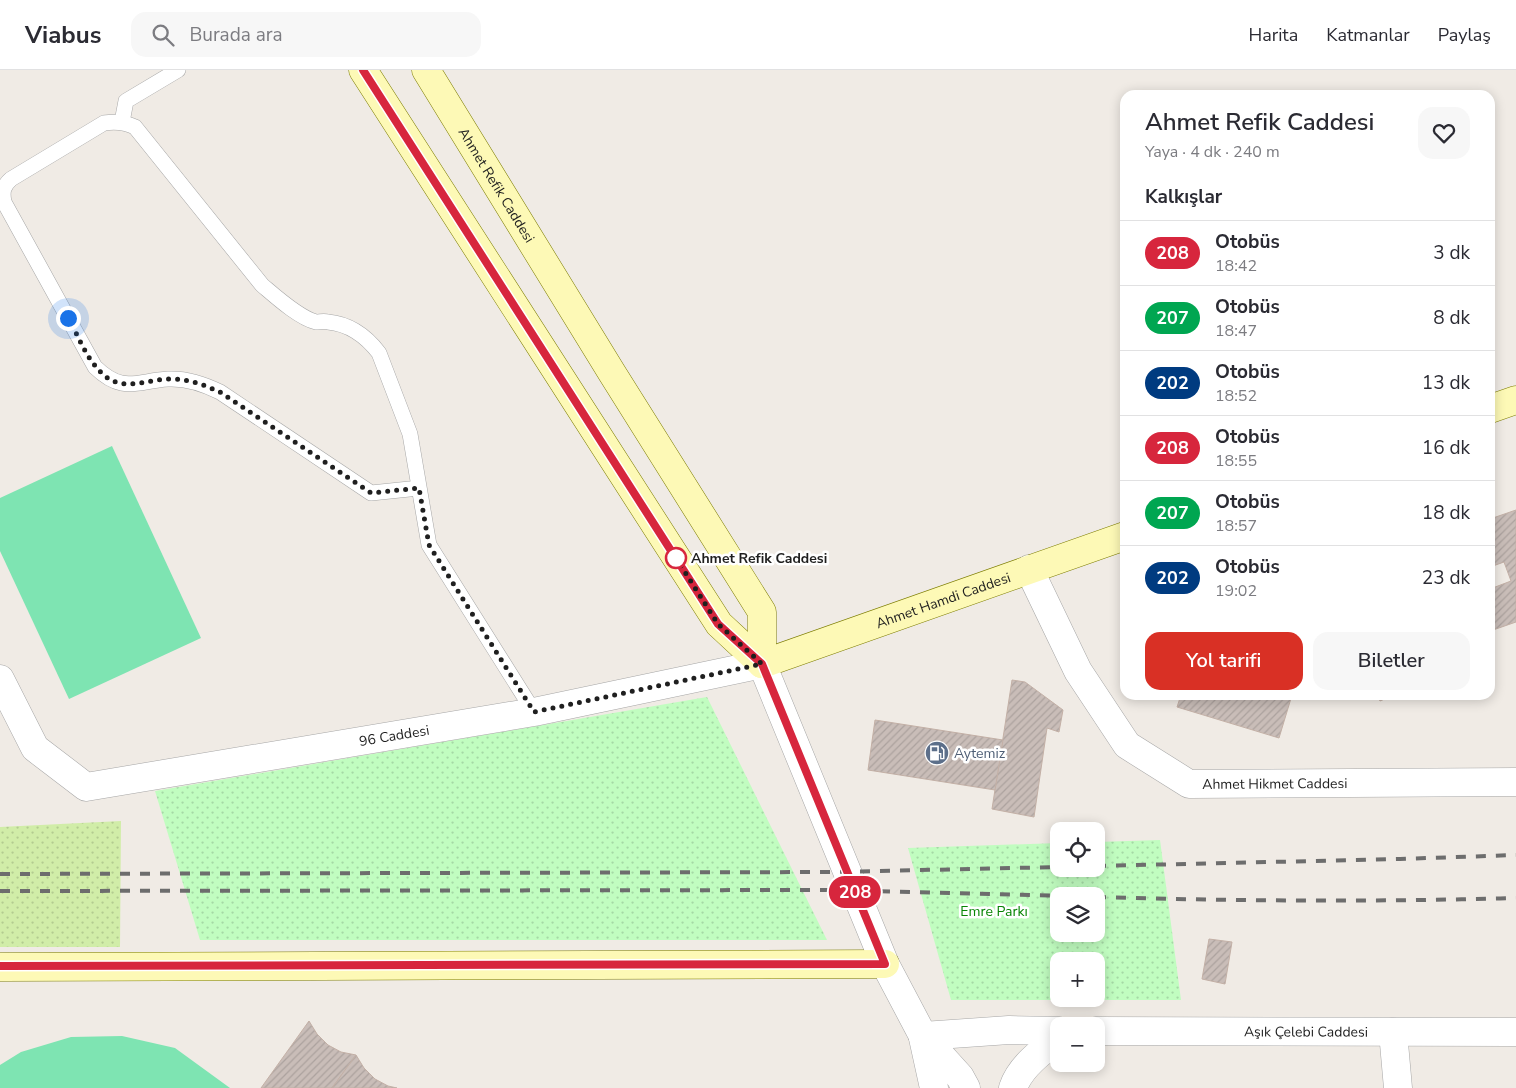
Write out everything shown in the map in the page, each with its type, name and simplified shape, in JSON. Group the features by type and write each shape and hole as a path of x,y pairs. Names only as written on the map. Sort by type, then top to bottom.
{"main road":[{"name":"Ahmet Refik Caddesi","path":"363,70 718,624 762,664"},
{"name":"Ahmet Refik Caddesi","path":"426,70 612,373 762,612 762,664"},
{"path":"1495,407 1516,400"},
{"name":"Ahmet Hamdi Caddesi","path":"762,664 1120,538"},
{"path":"0,966 885,964"}],"street":[{"name":"Ahmet Hikmet Caddesi","path":"1029,569 1078,670 1127,745 1189,784 1516,782"},
{"name":"96 Caddesi","path":"0,679 36,748 86,787 534,712 762,664"},
{"name":"Ahmet Refik Caddesi","path":"762,664 885,964 923,1036 960,1077 966,1088"},
{"path":"923,1036 1009,1030 1050,1030"},
{"name":"Aşık Çelebi Caddesi","path":"1105,1031 1516,1032"},
{"path":"1393,1032 1398,1088"},
{"name":"Ahmet Refik Caddesi","path":"923,1036 934,1088"},
{"path":"1014,1088 1027,1066 1050,1046"}],"lane":[{"path":"122,122 126,101 178,70"},
{"path":"419,488 371,493 220,392 202,384 183,379 126,384 113,381 104,375 95,367 4,202 2,190 6,184 11,179 104,123 122,122 135,127 262,285 297,312 316,322 328,322 352,328 372,343 379,353 410,434 429,545 534,712"}],"green space":[{"path":"112,446 201,638 69,699 0,551 0,498"},
{"path":"707,697 827,940 200,940 155,791"},
{"path":"121,821 120,947 0,947 0,827"},
{"name":"Emre Parkı","path":"1160,840 1181,1000 1105,1000 1105,952 1050,952 1050,1000 951,1000 908,848 1050,843 1050,877 1105,877 1105,842"},
{"path":"122,1036 175,1048 230,1088 0,1088 0,1065 21,1052 71,1037"}],"building":[{"path":"1516,510 1516,622 1495,629 1495,587 1511,581 1504,562 1495,565 1495,517"},
{"path":"1012,680 1025,682 1063,710 1059,732 1047,728 1034,817 992,809"},
{"path":"1179,700 1290,700 1279,738 1177,707"},
{"path":"875,720 1003,740 995,790 868,770"},
{"path":"1209,939 1232,942 1225,984 1202,979"},
{"path":"309,1021 317,1034 328,1045 341,1052 356,1055 332,1088 261,1088"},
{"path":"356,1055 364,1068 375,1079 388,1086 397,1088 332,1088"}],"railway":[{"path":"1105,866 1516,855"},
{"path":"0,874 833,872 1050,867"},
{"path":"0,891 834,890 1050,895"},
{"path":"1105,897 1306,900 1516,898"}],"bus line":[{"name":"208","path":"0,966 885,964 762,664 718,624 363,70"}],"place":[{"name":"Ahmet Refik Caddesi","path":"676,558"},
{"name":"Aytemiz","path":"937,753"}],"route":[{"path":"68,318 95,367 113,381 138,384 168,379 183,379 202,384 220,392 371,493 419,488 429,545 534,712 762,664 718,624 676,558"}]}
